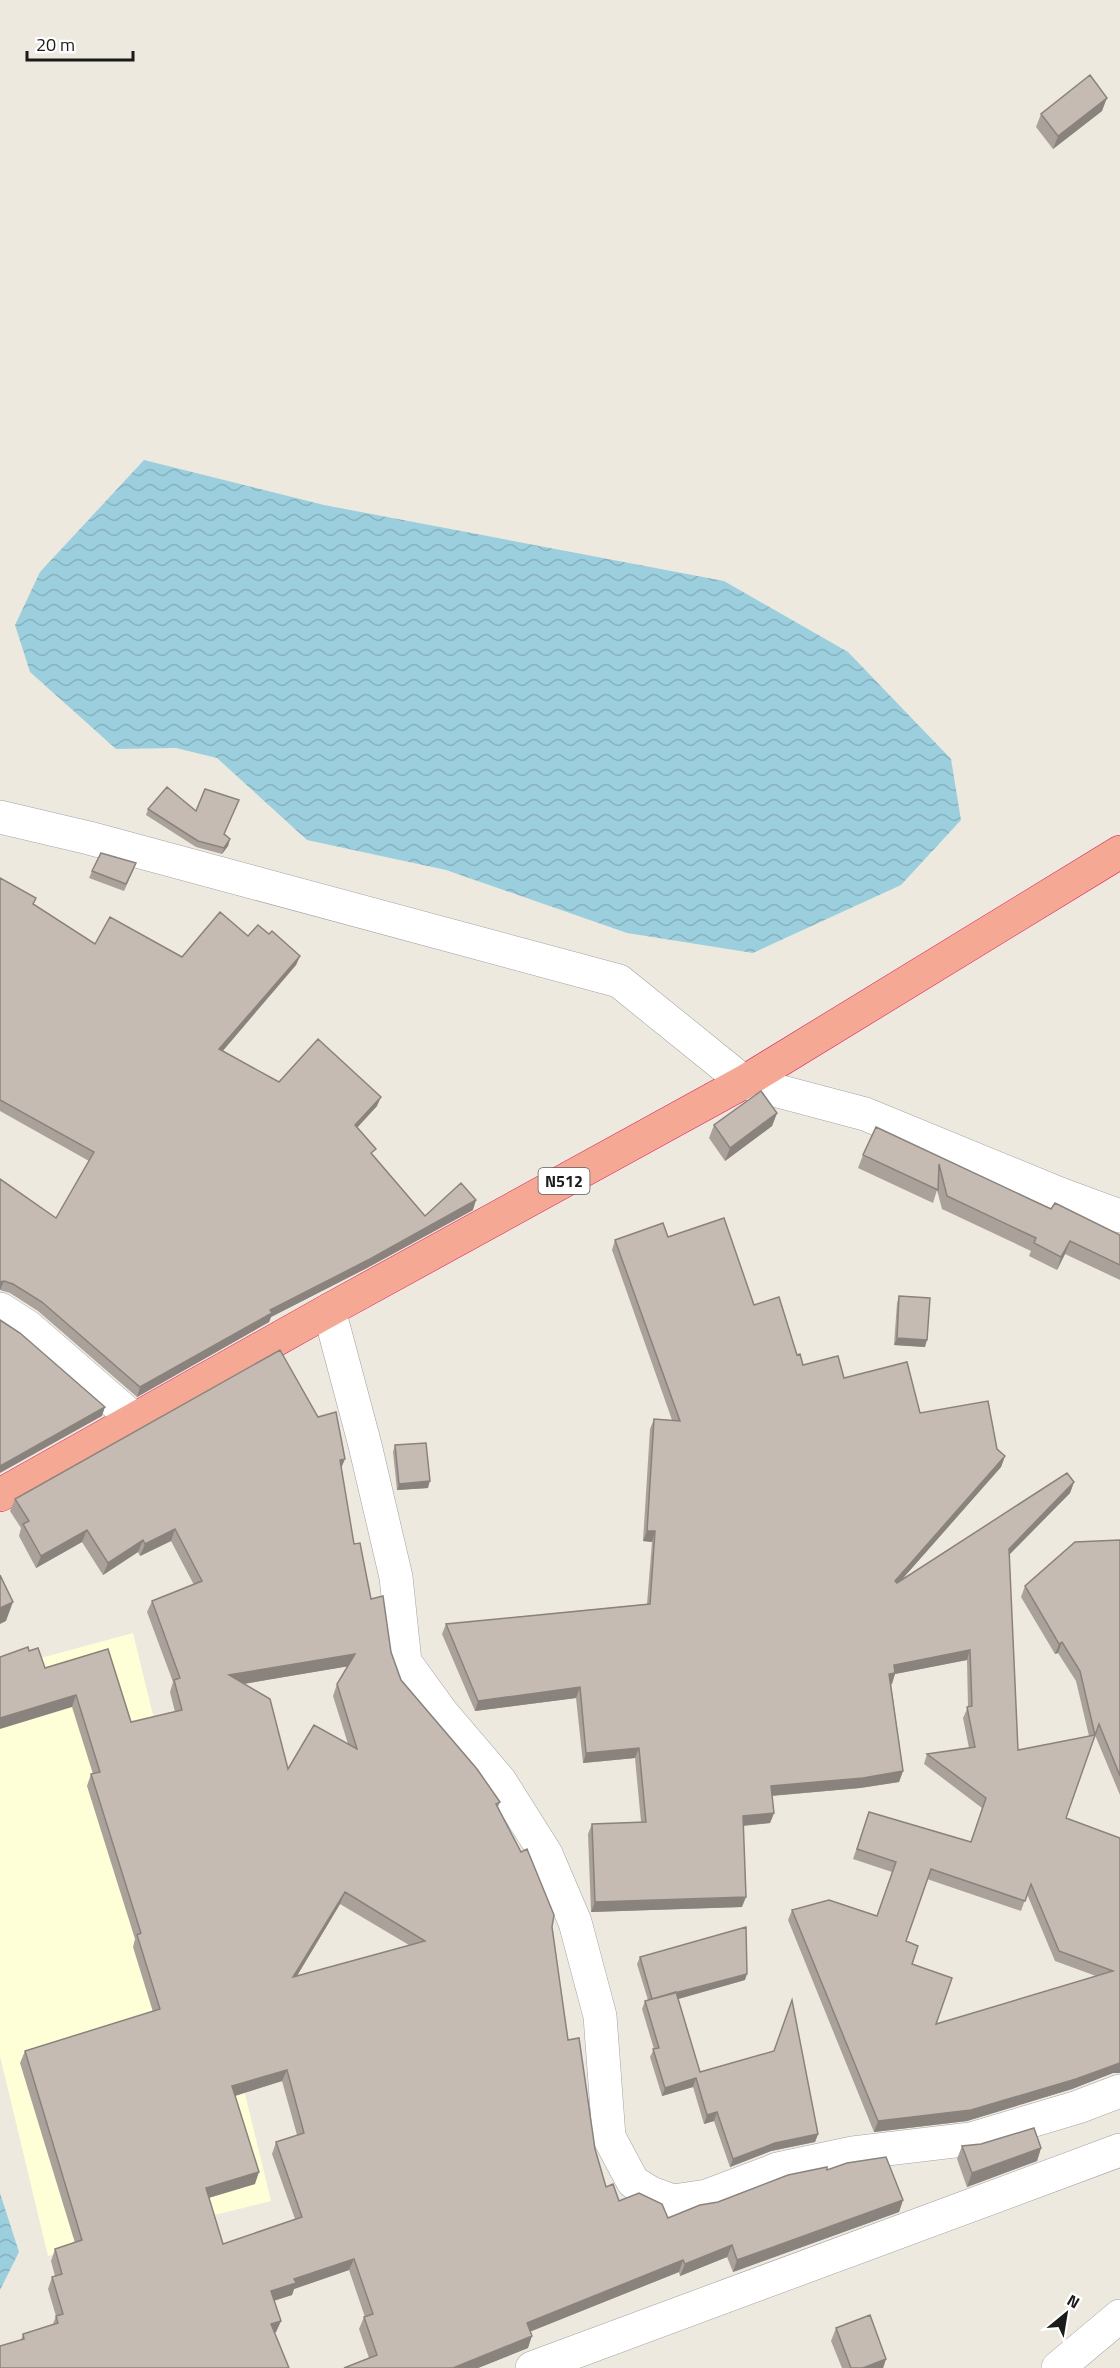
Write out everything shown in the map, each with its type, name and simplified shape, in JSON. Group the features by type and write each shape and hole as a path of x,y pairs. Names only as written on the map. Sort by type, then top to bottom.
{"highway":[{"name":"N512","path":"0,1495 329,1310 744,1082 1120,852"}],"street":[{"path":"3,823 619,981 744,1082 865,1114 1060,1194 1120,1216"},
{"path":"0,1309 28,1327 135,1420"},
{"path":"329,1310 365,1445 396,1577 405,1662 442,1713 500,1781 546,1854 575,1922 600,2016 609,2137 633,2182 651,2193 673,2201 707,2196 778,2169 853,2152 971,2139 1078,2107 1120,2091"},
{"path":"532,2368 1120,2150"},
{"path":"1058,2368 1120,2316"}],"shaded area":[{"path":"133,1633 271,2201 48,2256 0,2056 0,1669"}],"water":[{"path":"144,460 324,505 724,581 848,652 951,759 961,820 901,885 753,953 627,933 446,870 307,840 217,758 176,748 116,749 30,672 15,625 40,572"},
{"path":"0,2193 19,2252 0,2290"}],"building":[{"path":"1090,75 1107,98 1058,136 1041,114"},
{"path":"167,787 196,811 205,789 239,800 224,834 230,839 224,848 198,841 148,809"},
{"path":"101,853 136,863 126,884 92,871"},
{"path":"0,878 36,898 33,904 95,944 110,917 182,957 220,912 248,936 258,925 269,934 272,931 300,956 219,1049 279,1082 318,1039 381,1097 355,1125 376,1149 371,1153 425,1216 461,1183 476,1200 370,1259 270,1310 272,1313 140,1387 42,1302 13,1284 0,1282 0,1179 56,1218 94,1152 0,1100"},
{"path":"761,1091 777,1113 730,1148 714,1125"},
{"path":"876,1127 1051,1209 1055,1203 1120,1235 1120,1265 1070,1241 1061,1257 1034,1243 1036,1238 947,1196 939,1164 938,1190 863,1155"},
{"path":"724,1218 754,1305 779,1297 797,1355 800,1354 803,1365 838,1356 844,1378 907,1362 920,1413 988,1401 997,1449 1005,1456 895,1581 897,1583 1067,1473 1074,1482 1009,1549 1018,1750 1095,1735 1080,1671 1062,1642 1059,1644 1025,1586 1075,1542 1120,1540 1120,1776 1099,1724 1066,1818 1120,1838 1120,2063 1076,2079 971,2110 878,2121 792,1910 829,1900 877,1916 896,1862 857,1849 869,1812 971,1842 986,1798 927,1754 975,1747 967,1707 972,1706 970,1650 894,1665 895,1673 889,1674 903,1771 863,1778 771,1786 774,1813 743,1816 746,1897 595,1902 592,1824 646,1822 639,1748 586,1753 580,1687 478,1701 446,1624 650,1604 655,1531 647,1531 654,1419 680,1421 615,1240 663,1223 668,1237","holes":["931,1869 1025,1901 1031,1884 1059,1951 1113,1971 936,2024 952,1978 912,1964 918,1946 906,1941"]},
{"path":"899,1296 930,1298 927,1340 897,1338"},
{"path":"0,1320 20,1333 105,1407 0,1466"},
{"path":"280,1350 318,1417 336,1412 345,1459 340,1460 354,1544 360,1543 371,1599 383,1596 391,1652 401,1680 477,1769 500,1802 496,1804 521,1852 527,1849 554,1915 552,1927 568,2040 579,2038 595,2149 606,2187 613,2184 619,2201 639,2193 662,2204 668,2218 700,2205 718,2202 788,2175 827,2167 827,2170 847,2163 886,2157 903,2200 737,2260 732,2245 685,2264 683,2260 527,2323 532,2336 453,2368 344,2368 377,2355 364,2317 373,2314 354,2259 294,2279 296,2283 271,2291 281,2321 271,2324 289,2368 0,2368 0,2346 24,2339 23,2334 58,2323 56,2316 63,2314 52,2277 62,2274 55,2249 82,2240 25,2051 160,2009 137,1935 141,1933 91,1774 100,1772 76,1695 0,1718 0,1657 28,1647 29,1651 38,1648 45,1668 108,1649 131,1722 182,1710 174,1680 180,1678 152,1601 202,1581 175,1529 145,1544 143,1540 108,1563 87,1530 41,1556 23,1524 29,1521 15,1499","holes":["355,1654 337,1684 357,1749 314,1725 288,1769 270,1699 229,1675","345,1892 425,1941 293,1977","287,2070 304,2133 276,2142 302,2217 223,2244 206,2188 259,2172 232,2086"]},
{"path":"426,1443 430,1481 399,1484 395,1445"},
{"path":"0,1575 13,1602 0,1608"},
{"path":"746,1927 747,1974 652,1999 640,1957"},
{"path":"676,1992 700,2072 774,2051 792,2000 818,2134 775,2143 733,2159 717,2112 707,2115 696,2078 665,2088 653,2049 659,2048 645,2001"},
{"path":"1034,2128 1041,2148 972,2173 962,2146 981,2144"},
{"path":"870,2315 886,2359 863,2368 851,2368 836,2328"}]}
